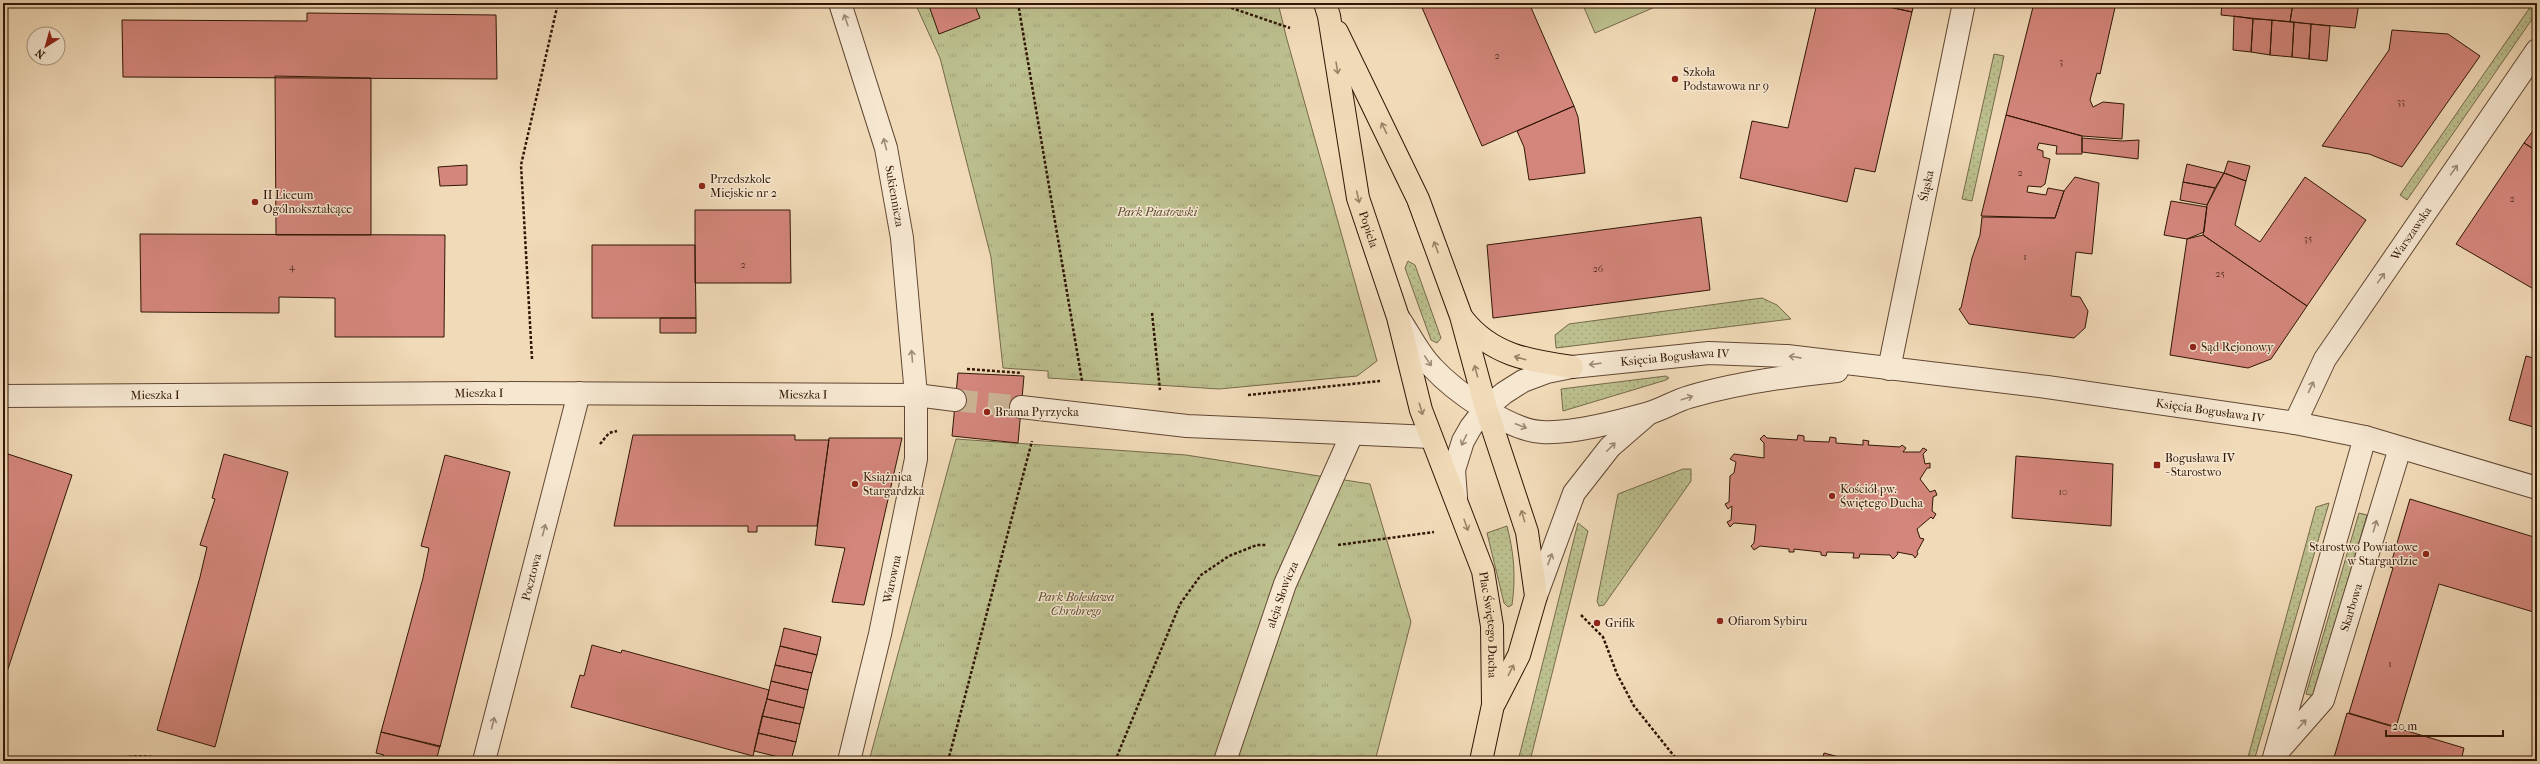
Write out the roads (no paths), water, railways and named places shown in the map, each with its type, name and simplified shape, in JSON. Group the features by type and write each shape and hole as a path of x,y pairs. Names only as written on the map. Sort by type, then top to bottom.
{"main road":[{"name":"Popiela","path":"1327,10 1352,59 1418,199 1461,316 1486,408"},
{"name":"Popiela","path":"1327,10 1358,198 1398,317 1421,410 1431,437"},
{"path":"1461,316 1473,332 1488,344 1507,354 1534,362 1572,367"},
{"name":"Plac Świętego Ducha","path":"1486,408 1528,532 1536,596 1519,655 1494,705"},
{"name":"Plac Świętego Ducha","path":"1431,437 1456,498 1483,571 1492,626 1494,705"},
{"path":"1481,761 1494,705"}],"street":[{"name":"Sukiennicza","path":"840,3 886,148 902,238 916,395"},
{"name":"Śląska","path":"1882,368 1964,3"},
{"name":"Warszawska","path":"2295,423 2325,359 2537,50"},
{"path":"1398,317 1431,366 1451,386 1486,408"},
{"name":"Księcia Bogusława IV","path":"1456,498 1454,470 1458,454 1471,427 1486,408 1504,393 1523,381 1547,372 1572,367 1709,353 1787,356 2047,387 2295,423 2365,437 2537,488"},
{"name":"Księcia Bogusława IV","path":"1486,408 1510,422 1541,432 1603,424 1650,412 1688,397 1784,376 1882,368"},
{"name":"Mieszka I","path":"3,396 579,393 916,395 955,400"},
{"name":"Pocztowa","path":"484,761 579,393"},
{"name":"Warowna","path":"849,761 880,634 916,459 916,395"},
{"path":"1030,409 1187,426 1431,437"},
{"name":"Plac Świętego Ducha","path":"1536,596 1574,493 1610,447 1650,412"},
{"name":"aleja Słowicza","path":"1225,761 1285,584 1304,545 1352,434"},
{"name":"Skarbowa","path":"2274,757 2365,437"},
{"name":"Skarbowa","path":"2274,757 2323,700 2400,448"}],"tunnel":[{"path":"955,400 1021,407"}],"place":[{"name":"Szkoła Podstawowa nr 9","path":"1675,79"},
{"name":"Przedszkole Miejskie nr 2","path":"702,186"},
{"name":"II Liceum Ogólnokształcące","path":"255,202"},
{"name":"Sąd Rejonowy","path":"2193,347"},
{"name":"Brama Pyrzycka","path":"987,412"},
{"name":"Bogusława IV - Starostwo","path":"2157,465"},
{"name":"Książnica Stargardzka","path":"855,484"},
{"name":"Kościół pw. Świętego Ducha","path":"1832,496"},
{"name":"Starostwo Powiatowe w Stargardzie","path":"2426,554"},
{"name":"Ofiarom Sybiru","path":"1720,621"},
{"name":"Grifik","path":"1597,623"}],"park label":[{"name":"Park Piastowski","path":"1157,212"},
{"name":"Park Bolesława Chrobrego","path":"1076,604"}]}
